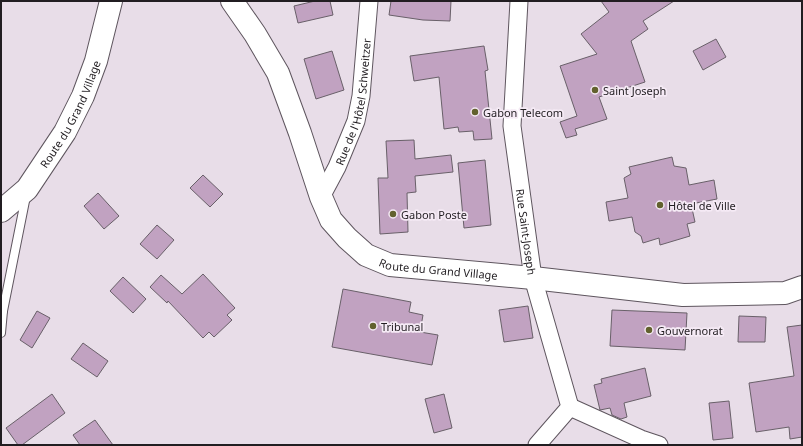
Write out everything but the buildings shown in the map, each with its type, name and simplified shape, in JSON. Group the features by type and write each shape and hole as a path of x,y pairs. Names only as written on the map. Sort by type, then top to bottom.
{"street":[{"name":"Route du Grand Village","path":"1,211 27,190 65,132 83,96 96,61 111,1"},
{"name":"Route du Grand Village","path":"232,1 255,34 278,73 321,197 331,220 347,238 366,255 390,265 533,278 682,295 785,293 802,287"},
{"name":"Rue de l'Hôtel Schweitzer","path":"321,197 337,167 356,121 361,96 369,1"},
{"name":"Rue Saint-Joseph","path":"520,1 512,126 533,278 570,407"},
{"path":"537,445 570,407 641,440 659,445"}],"lane":[{"path":"1,333 2,310 27,190"}],"place":[{"name":"Saint Joseph","path":"595,90"},
{"name":"Gabon Telecom","path":"475,112"},
{"name":"Hôtel de Ville","path":"660,205"},
{"name":"Gabon Poste","path":"393,214"},
{"name":"Tribunal","path":"373,326"},
{"name":"Gouvernorat","path":"649,330"}]}
